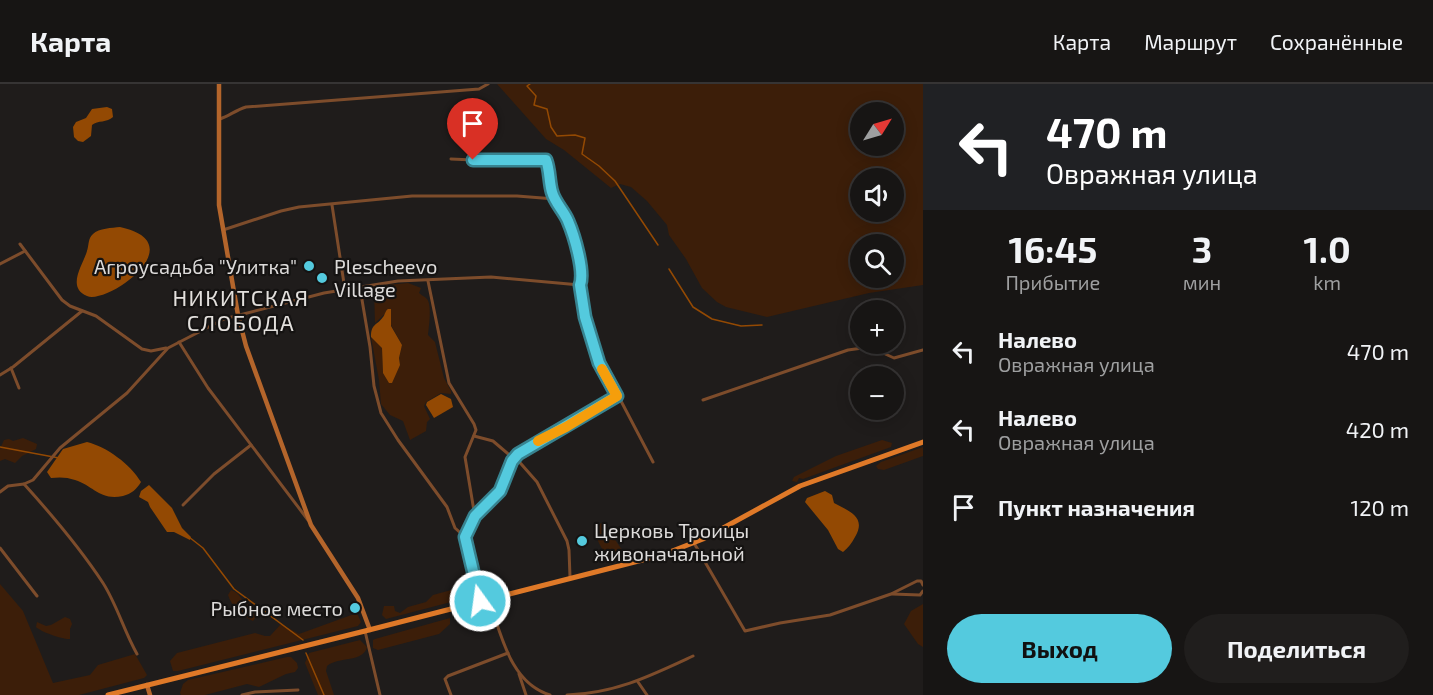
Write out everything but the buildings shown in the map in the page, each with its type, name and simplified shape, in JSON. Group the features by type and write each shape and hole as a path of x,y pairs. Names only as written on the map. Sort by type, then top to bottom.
{"main road":[{"path":"108,695 662,555 694,543 800,486 923,442"}],"street":[{"path":"219,84 218,197 238,315 246,346 311,525"},
{"path":"218,119 246,107 479,89 488,85"},
{"path":"451,159 496,161 544,159 548,163 555,199 568,220 579,262 585,317 599,363 653,462"},
{"path":"222,230 281,211 412,196 517,196 555,199"},
{"path":"332,205 345,290"},
{"path":"20,244 57,295 70,306 96,316 142,349 168,348 224,319 238,315 324,293 398,281 491,277 580,285"},
{"path":"0,264 25,251"},
{"path":"428,281 449,382 474,424 474,436 465,457 475,516"},
{"path":"360,288 374,387 381,413 447,507 455,528 465,537 480,601"},
{"path":"0,375 11,369 81,311"},
{"path":"179,342 208,388 311,525 358,598 368,631 380,695"},
{"path":"703,400 848,350 870,347 894,358 923,350"},
{"path":"0,492 8,486 33,480 60,448 127,393 168,348"},
{"path":"11,369 19,388"},
{"path":"465,537 475,516 500,491 515,458 532,444 566,427 617,396"},
{"path":"474,436 493,441 515,458 537,482 567,541 570,579"},
{"path":"183,505 214,474 251,444"},
{"path":"24,484 48,511 103,583 137,654"},
{"path":"694,543 745,631 830,615 891,594 917,580 923,585"},
{"path":"0,548 37,596"},
{"path":"891,594 912,596 920,595 923,591"},
{"path":"489,599 526,695"},
{"path":"451,695 445,679 448,676 508,653"},
{"path":"567,695 590,694 638,682 693,656"},
{"path":"518,671 533,688 550,695"},
{"path":"638,682 647,695"},
{"path":"147,685 150,695"},
{"path":"242,695 255,692 298,690"}],"shaded area":[{"path":"497,84 923,84 923,285 904,288 904,234 850,234 850,288 903,288 869,293 767,317 726,307 702,288 669,235 667,225 647,201 631,187 620,184 611,188 564,150 546,139"},
{"path":"107,107 112,109 113,117 92,125 91,136 83,142 78,141 74,137 73,127 76,122 86,118 92,109"},
{"path":"120,227 141,235 149,246 148,258 139,271 126,282 111,291 97,296 87,296 81,292 77,281 90,238 99,231"},
{"path":"408,283 421,288 419,293 429,302 428,335 435,342 444,378 451,391 451,394 441,393 426,402 424,406 430,419 427,422 426,431 410,440 403,421 390,415 381,404 371,337 382,348 383,373 396,371 400,365 402,345 391,325 390,309 375,323 374,289 377,286"},
{"path":"388,309 391,309 391,326 402,345 400,365 392,383 389,383 383,373 382,348 371,337 373,327"},
{"path":"441,394 451,399 453,407 434,418 426,405 427,402"},
{"path":"23,438 37,444 36,449 22,456 15,463 5,459 0,461 0,449 4,440 13,441"},
{"path":"882,440 892,443 891,447 803,479 799,478 797,482 792,481 794,477 836,456"},
{"path":"87,442 110,452 124,463 141,482 138,487 131,493 115,497 103,495 72,479 51,478 47,472 63,449"},
{"path":"923,447 923,456 884,470 876,466 881,462"},
{"path":"149,485 172,508 182,528 191,537 190,540 174,532 167,532 148,502 139,497 141,491"},
{"path":"825,491 832,495 834,503 855,515 858,520 858,530 843,552 838,549 828,530 805,502 807,498"},
{"path":"601,523 606,526 622,550 619,554 606,556 597,535"},
{"path":"0,584 23,611 53,683 90,675 98,665 135,654 147,675 144,678 79,695 0,695"},
{"path":"466,586 474,592 474,596 386,619 382,615 384,606 394,606 395,611 400,613 408,607 426,602 433,595"},
{"path":"231,590 259,613 253,621 232,603 228,595"},
{"path":"923,604 923,647 918,644 904,624 911,611"},
{"path":"357,613 361,622 358,626 178,671 173,671 170,661 177,653 255,633 270,636 281,624 299,634"},
{"path":"65,617 70,619 72,624 70,639 53,635 36,627 37,622 46,626"},
{"path":"450,618 450,624 439,634 378,650 373,648 375,639"},
{"path":"360,640 367,647 365,652 327,666 326,671 334,695 318,695 305,663 309,653"},
{"path":"291,657 297,663 298,668 295,672 259,687 247,684 205,695 181,695 180,693 183,684 188,680"}],"waterway":[{"path":"530,84 527,86 536,96 534,105 547,109 551,127 557,136 575,135 585,138 582,154 615,181 658,245"},
{"path":"669,269 693,307 712,319 741,326 762,325"},
{"path":"0,447 59,458"},
{"path":"189,537 203,548 234,589 303,640"},
{"path":"306,653 324,695"}],"slow traffic":[{"path":"538,441 617,396 602,369"}],"place":[{"name":"Агроусадьба \"Улитка\"","path":"309,266"},
{"name":"Plescheevo Village","path":"322,278"},
{"name":"Церковь Троицы живоначальной","path":"582,541"},
{"name":"Рыбное место","path":"355,608"}],"district":[{"name":"НИКИТСКАЯ СЛОБОДА","path":"241,310"}],"route":[{"path":"473,160 544,159 548,163 552,192 568,220 579,262 585,317 599,363 617,396 518,454 512,461 500,491 475,516 465,537 480,601"}]}
